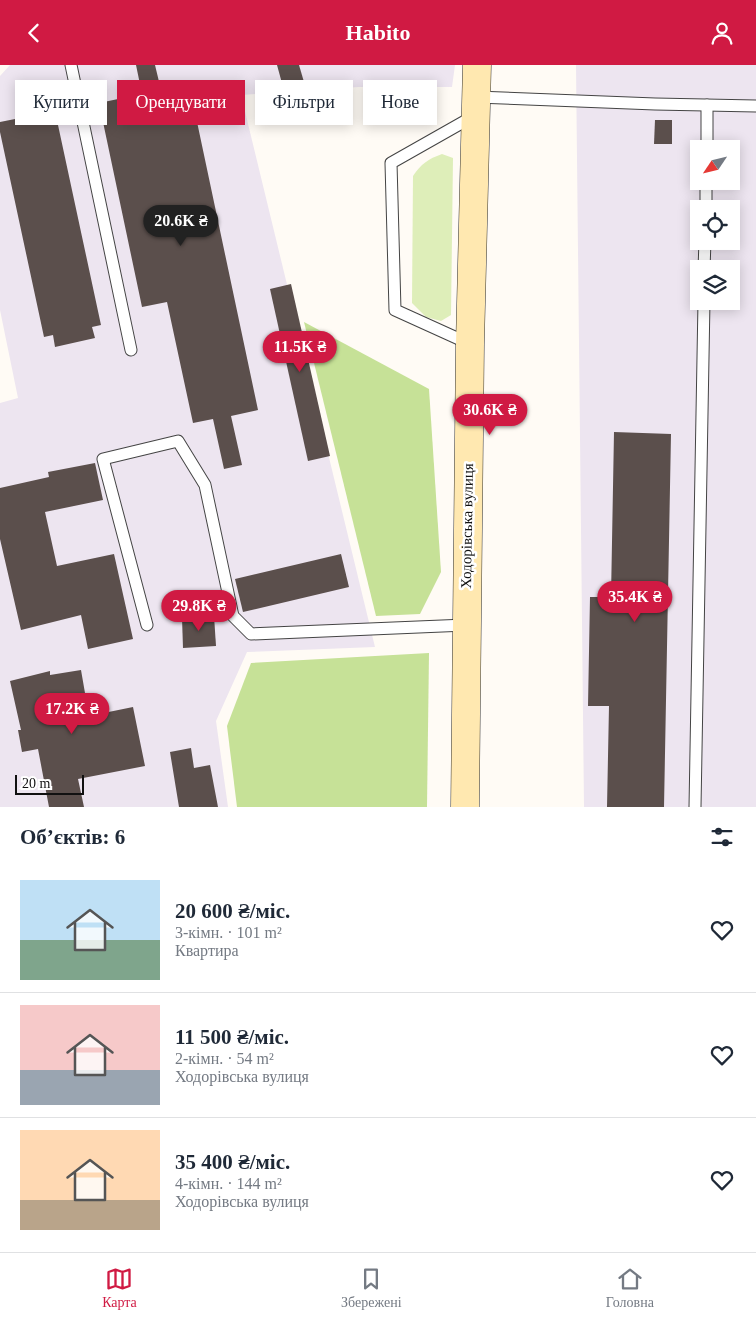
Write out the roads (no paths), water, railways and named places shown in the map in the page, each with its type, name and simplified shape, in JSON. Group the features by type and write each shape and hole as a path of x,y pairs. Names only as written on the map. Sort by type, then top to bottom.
{"main road":[{"name":"Ходорівська вулиця","path":"465,807 470,344 477,65"}],"lane":[{"path":"71,65 131,350"},
{"path":"707,105 707,140"},
{"path":"470,344 395,310 391,163 476,106 756,106"},
{"path":"695,807 704,310"},
{"path":"146,625 103,459 178,441 205,485 233,616 251,634 466,625"}]}
